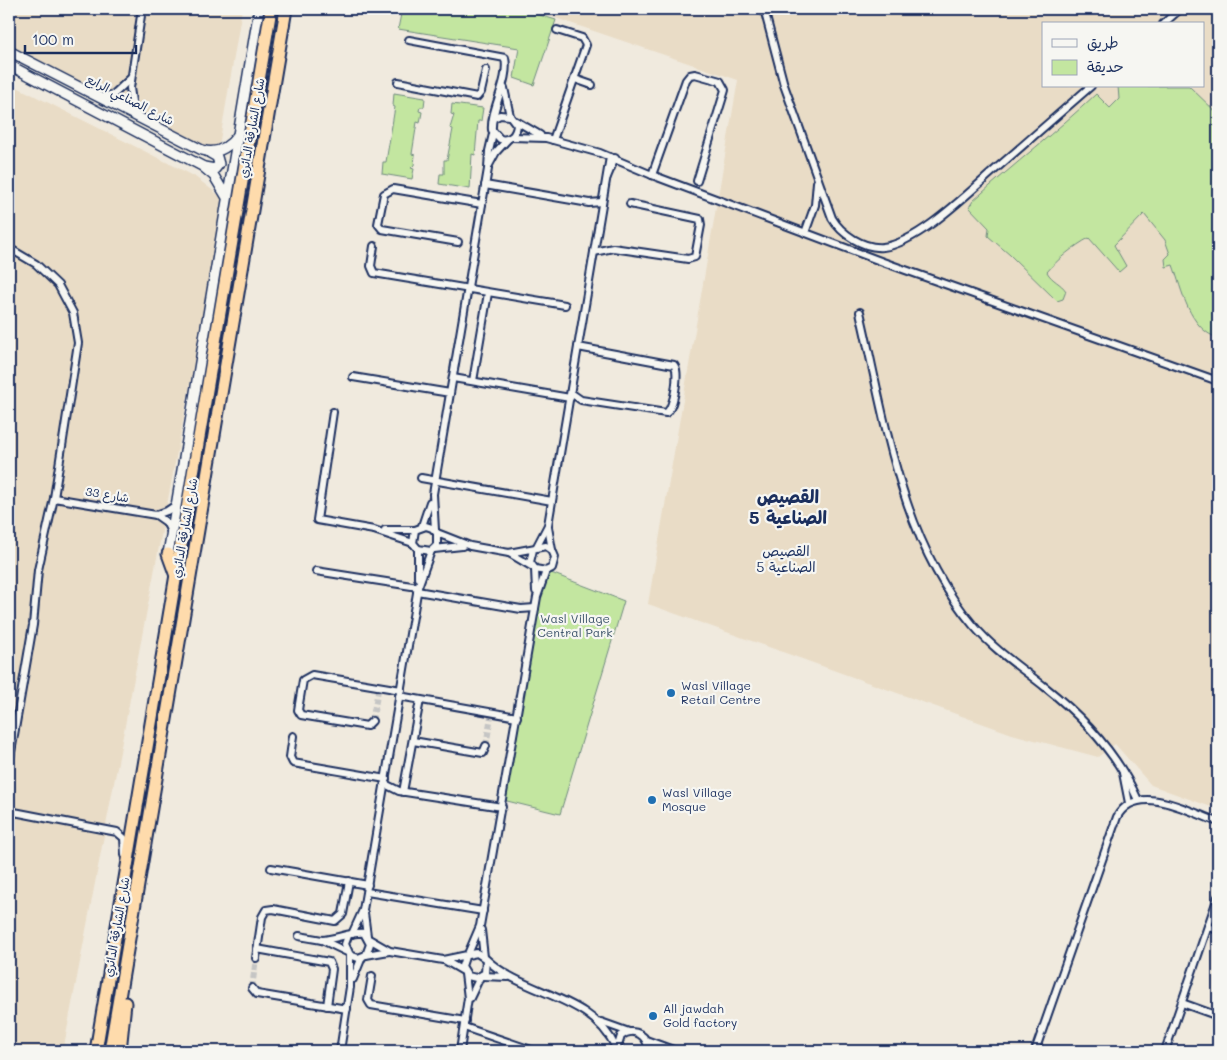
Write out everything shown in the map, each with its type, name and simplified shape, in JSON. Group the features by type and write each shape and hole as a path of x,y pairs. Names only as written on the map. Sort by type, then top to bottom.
{"highway":[{"name":"شارع الشارقة الدائري","path":"96,1051 271,9"},
{"name":"شارع الشارقة الدائري","path":"110,1051 286,9"},
{"path":"168,554 176,578"},
{"path":"120,1051 129,940"}],"main road":[{"path":"168,554 226,197 259,9"},
{"name":"شارع الصناعي الرابع","path":"9,51 194,147 210,153"},
{"name":"شارع الصناعي الرابع","path":"9,65 202,166 220,182 226,197"},
{"path":"202,166 212,170 218,167 219,160 210,153 229,145 238,135"}],"street":[{"path":"134,115 130,97 131,78 142,9"},
{"path":"764,9 782,78 832,218 840,230 851,238 873,246 886,246 913,235 943,214 1089,88"},
{"path":"1165,22 1180,9"},
{"path":"553,140 586,45 586,41 557,30"},
{"path":"374,530 415,530 422,526 433,494 488,168 493,134 491,126 503,83 506,62 503,56 409,40"},
{"path":"398,82 477,97 481,92 486,70"},
{"path":"652,175 686,80 690,75 696,74 720,81 725,90 697,181"},
{"path":"99,98 114,94 131,78"},
{"path":"575,79 592,85"},
{"path":"503,83 510,116"},
{"path":"494,118 500,114 510,116 546,138 613,157 652,175 805,233 1218,381"},
{"path":"488,168 496,152 517,130 516,121"},
{"path":"493,134 500,139 546,138"},
{"path":"536,597 546,571 554,564 555,557 548,525 606,178 613,157"},
{"path":"805,233 815,205 817,176"},
{"path":"485,186 589,203 602,202"},
{"path":"458,242 382,229 379,221 384,194 393,189 482,204"},
{"path":"594,252 613,248 688,260 695,257 701,225 700,219 630,204"},
{"path":"374,246 371,266 374,273 565,305"},
{"path":"9,248 36,264 52,277 64,294 76,323 78,354 54,498 38,570 33,625 11,736 9,764"},
{"path":"473,381 488,293"},
{"path":"860,312 903,488 920,538 939,575 964,614 984,637 1069,708 1098,739 1122,770 1138,800"},
{"path":"453,378 666,413 671,408 678,372 674,365 578,347"},
{"path":"353,377 450,394"},
{"path":"333,412 316,517 319,521 374,530 413,543 418,549 417,589 363,910 345,944 348,953 350,987 340,1051"},
{"path":"421,478 552,501"},
{"path":"417,589 432,550 438,541 433,494"},
{"name":"شارع 33","path":"54,498 156,515"},
{"path":"156,515 167,512 176,505"},
{"path":"156,515 166,522 171,533"},
{"path":"460,1051 468,990 462,966 480,926 535,608 534,568 530,558 548,525"},
{"path":"422,526 470,546 509,554 534,568 546,571"},
{"path":"413,543 415,530"},
{"path":"418,549 432,550 470,546"},
{"path":"509,554 543,546 552,550"},
{"path":"316,570 521,609 535,608"},
{"path":"372,721 367,726 304,716 299,713 302,684 305,677 312,675 343,680 400,693 420,700 517,717"},
{"path":"403,792 420,700"},
{"path":"293,736 290,757 294,763 385,781 403,792 502,807"},
{"path":"413,741 483,753 486,746"},
{"path":"1122,770 1129,804"},
{"path":"1034,1051 1116,821 1122,809 1138,800 1156,800 1218,822"},
{"path":"9,811 119,833 124,838 125,856 128,863"},
{"path":"271,868 349,881 367,888 483,911"},
{"path":"256,958 263,913 269,909 331,921 339,920 343,914 349,881"},
{"path":"1164,1051 1218,897"},
{"path":"350,987 364,956 370,948 363,910"},
{"path":"467,1007 481,977 487,969 480,926"},
{"path":"1208,927 1218,930"},
{"path":"322,940 360,932 390,951"},
{"path":"299,936 322,940 348,953 364,956 390,951 443,960 477,953 514,978 568,1003 599,1022 641,1034 646,1040 648,1051"},
{"path":"257,949 329,962 332,969 327,1006"},
{"path":"443,960 472,978 514,978"},
{"path":"372,976 368,1000 371,1006 464,1024 534,1051"},
{"path":"252,988 257,994 347,1009"},
{"path":"1182,1003 1218,1016"},
{"path":"599,1022 616,1050"},
{"path":"616,1050 618,1040 629,1032"},
{"path":"646,1040 676,1051"},
{"path":"512,1051 513,1044"}],"shaded area":[{"path":"9,9 242,9 218,152 9,45"},
{"name":"القصيص الصناعية 5","path":"529,9 1218,9 1218,800 1214,808 1151,785 1115,744 1098,757 1012,734 648,604 738,80"},
{"path":"9,83 194,176 225,200 63,1051 9,1051"}],"green space":[{"path":"402,9 520,9 556,20 534,85 514,78 519,48 398,29"},
{"path":"1118,88 1191,88 1218,114 1218,338 1208,333 1193,318 1173,265 1166,267 1165,259 1170,254 1165,240 1144,214 1114,245 1126,266 1119,272 1089,238 1056,262 1047,272 1066,291 1063,299 1057,301 988,236 989,228 969,207 973,201 1096,94 1110,108 1119,99"},
{"path":"394,93 425,98 424,107 420,107 419,111 422,112 420,123 417,122 412,154 415,155 414,165 411,168 414,169 412,179 382,174 383,162 386,162 395,107 393,106"},
{"path":"452,104 483,108 481,121 478,121 475,155 472,154 470,189 439,184 440,174 444,174 444,160 447,160 453,129 450,128 454,115 451,114"},
{"name":"Wasl Village Central Park","path":"546,571 624,601 560,814 503,800"}],"tunnel":[{"path":"372,721 378,691"},
{"path":"486,746 491,716"},
{"path":"252,988 256,958"}],"place":[{"name":"Wasl Village Retail Centre","path":"671,693"},
{"name":"Wasl Village Mosque","path":"652,800"},
{"name":"All jawdah Gold factory","path":"653,1016"}],"district":[{"name":"القصيص الصناعية 5","path":"788,507"},
{"name":"القصيص الصناعية 5","path":"786,560"}]}
